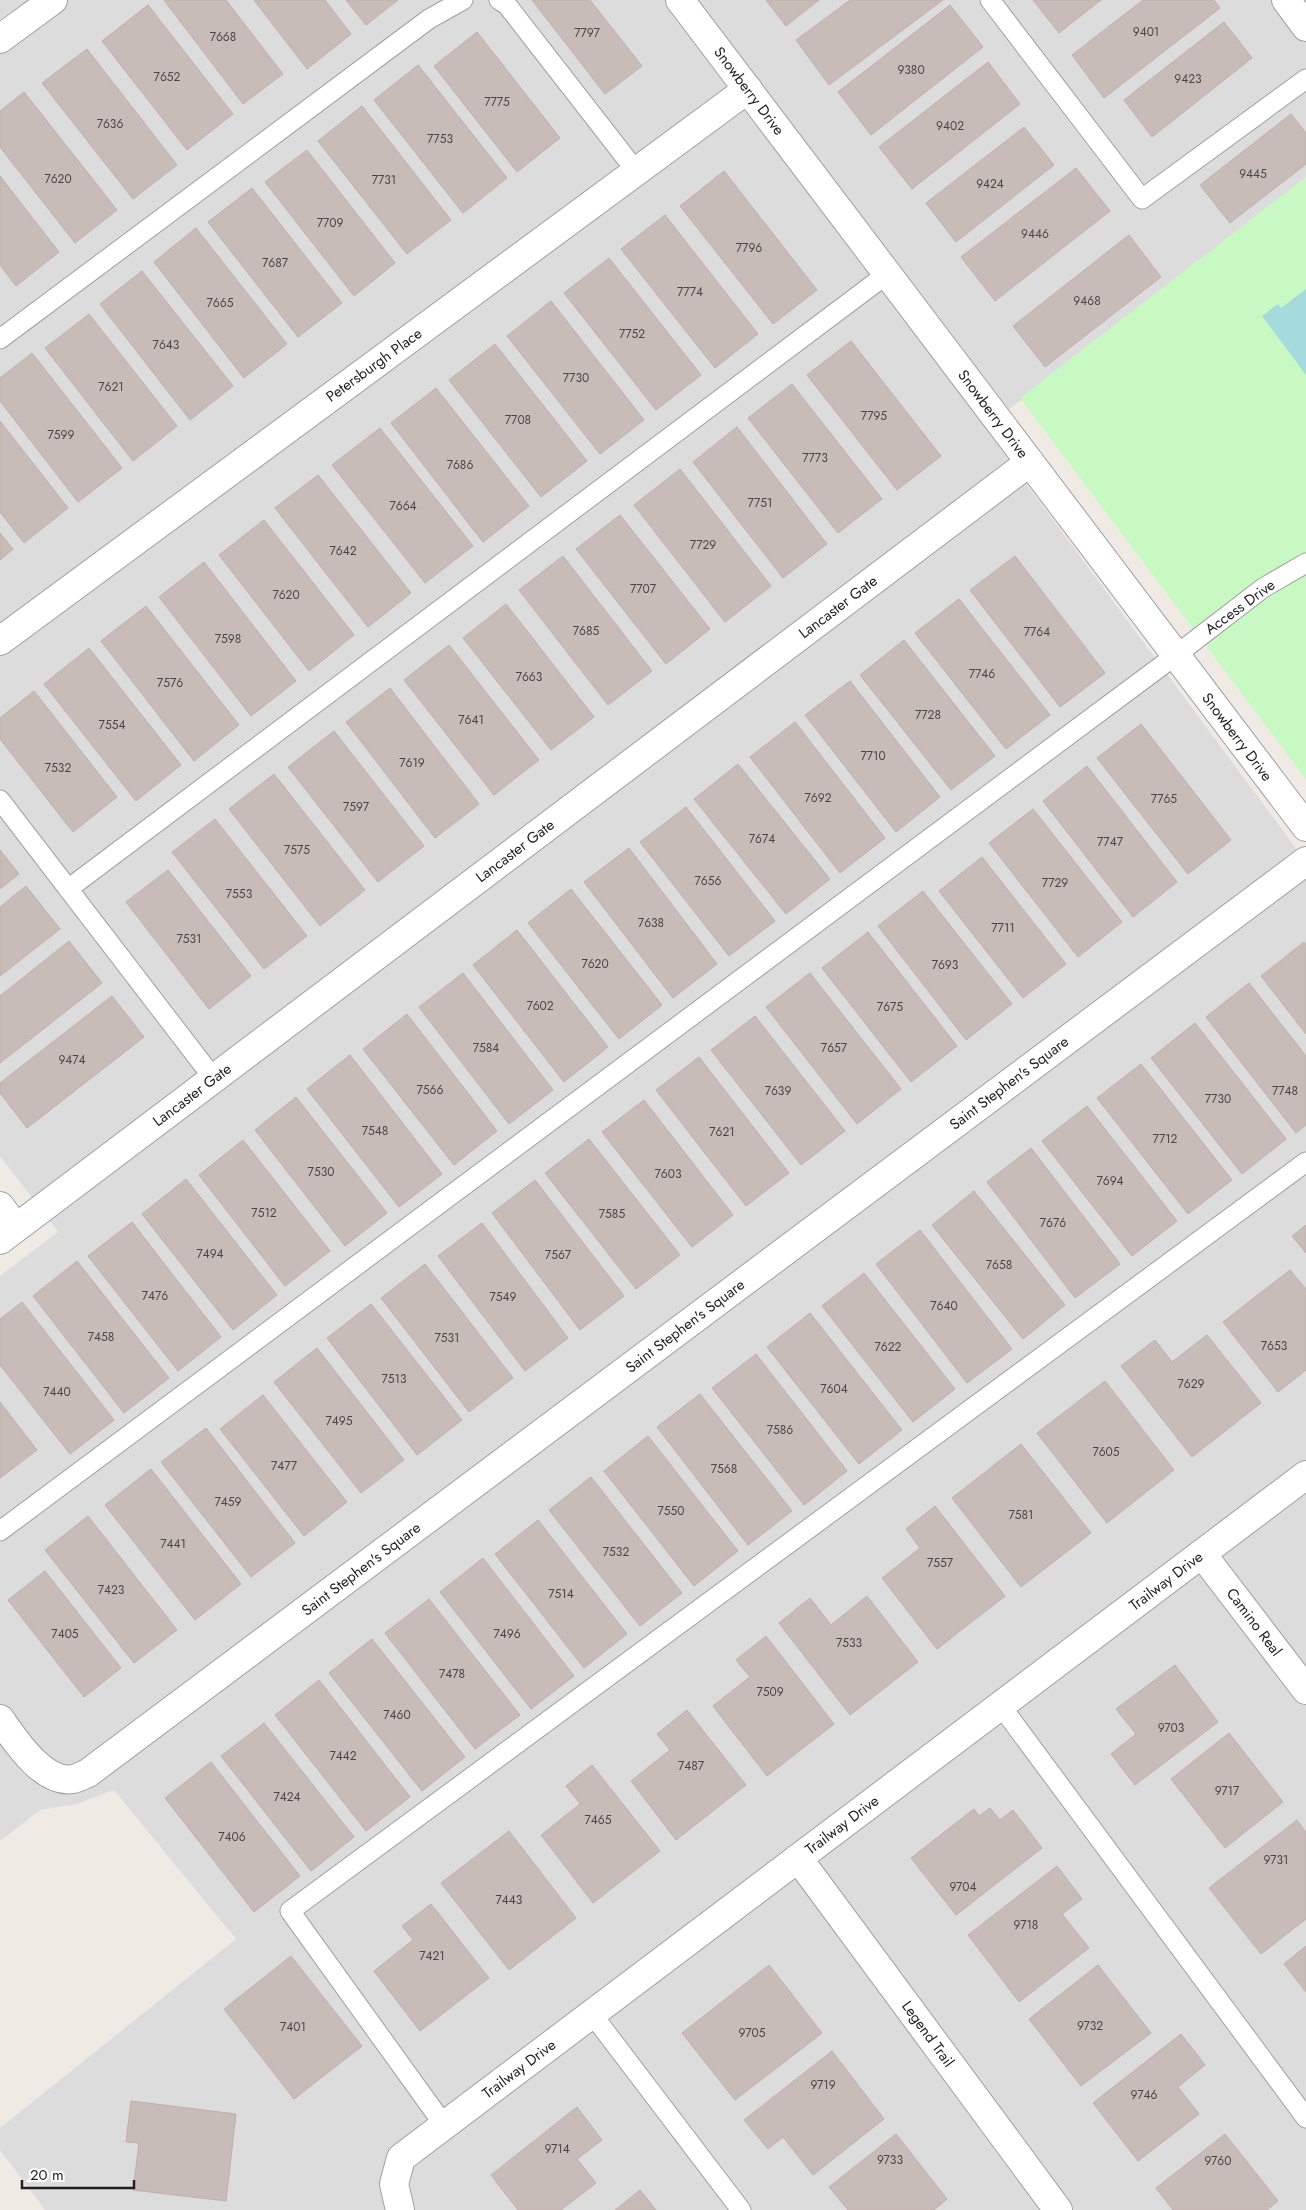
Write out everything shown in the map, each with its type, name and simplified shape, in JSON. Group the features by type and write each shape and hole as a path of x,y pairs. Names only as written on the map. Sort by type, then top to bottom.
{"street":[{"path":"0,39 53,0"},
{"name":"Snowberry Drive","path":"680,0 1306,827"},
{"path":"1286,0 1306,27"},
{"name":"Petersburgh Place","path":"0,641 748,89"},
{"name":"Lancaster Gate","path":"8,1234 1030,462"},
{"name":"Saint Stephen's Square","path":"0,1719 32,1761 59,1778 72,1779 88,1773 1306,861"},
{"path":"0,1206 8,1234"},
{"name":"Trailway Drive","path":"397,2197 401,2158 1306,1476"},
{"name":"Camino Real","path":"1202,1554 1306,1690"},
{"name":"Legend Trail","path":"798,1858 1058,2210"}],"lane":[{"path":"0,339 429,19 463,0"},
{"path":"499,0 507,5 636,172"},
{"path":"990,0 1142,199 1306,79"},
{"path":"68,889 887,274"},
{"name":"Access Drive","path":"0,1530 1176,655 1256,593 1306,563"},
{"path":"0,800 214,1079"},
{"path":"444,2126 290,1911 1306,1162"},
{"path":"1001,1706 1306,2118"},
{"path":"592,2014 741,2210"}],"shaded area":[{"path":"0,0 1306,0 1306,177 985,428 1306,862 1306,2210 45,2210 0,2150 0,2128 236,1939 114,1790 77,1804 40,1810 0,1841 0,1276 58,1232 0,1156"}],"green space":[{"path":"1306,177 1306,779 1020,398"}],"water":[{"path":"1306,289 1306,375 1262,316 1278,304 1281,308"}],"building":[{"path":"164,0 226,0 283,74 243,104"},
{"path":"254,0 325,0 351,34 307,69"},
{"path":"346,0 398,0 366,25"},
{"path":"532,0 590,0 642,66 605,94"},
{"path":"766,0 819,0 786,26"},
{"path":"850,0 943,0 829,85 796,40"},
{"path":"1033,0 1101,0 1059,33"},
{"path":"1143,0 1214,0 1220,8 1104,98 1072,55"},
{"path":"148,5 233,114 187,150 102,41"},
{"path":"950,5 983,47 871,135 838,92"},
{"path":"1224,22 1252,58 1152,137 1124,100"},
{"path":"477,32 560,138 517,172 434,66"},
{"path":"87,49 177,165 133,199 42,83"},
{"path":"988,62 1020,104 912,189 879,147"},
{"path":"418,65 507,178 463,213 374,100"},
{"path":"24,92 117,210 75,243 0,147 0,111"},
{"path":"362,106 451,220 407,254 318,141"},
{"path":"1291,114 1306,133 1306,164 1230,223 1200,185"},
{"path":"1024,127 1054,165 956,242 926,203"},
{"path":"307,150 395,263 354,296 265,182"},
{"path":"1076,168 1110,211 995,301 961,257"},
{"path":"724,171 817,290 773,324 680,206"},
{"path":"0,176 59,252 16,286 0,265"},
{"path":"252,188 342,303 298,337 208,222"},
{"path":"665,215 758,334 715,368 621,249"},
{"path":"196,228 287,344 244,378 154,262"},
{"path":"1129,235 1161,277 1045,367 1013,326"},
{"path":"609,258 701,375 656,410 564,293"},
{"path":"142,271 233,386 190,420 100,304"},
{"path":"551,301 644,420 600,454 507,336"},
{"path":"89,314 177,426 133,461 45,348"},
{"path":"851,341 941,456 897,490 807,375"},
{"path":"495,344 587,461 541,497 449,380"},
{"path":"32,353 122,468 78,502 0,401 0,378"},
{"path":"792,384 882,499 838,533 748,418"},
{"path":"436,388 529,506 483,542 391,423"},
{"path":"0,421 68,508 24,543 0,512"},
{"path":"737,427 827,544 783,578 693,462"},
{"path":"380,428 473,546 425,583 332,465"},
{"path":"680,469 771,586 725,622 634,505"},
{"path":"318,475 411,593 368,627 275,508"},
{"path":"620,515 710,629 666,664 576,549"},
{"path":"264,520 354,635 309,671 219,555"},
{"path":"0,533 13,549 0,560"},
{"path":"563,556 652,671 608,705 519,590"},
{"path":"1015,556 1105,673 1060,707 970,590"},
{"path":"204,562 296,681 251,716 159,597"},
{"path":"959,599 1050,715 1006,749 915,633"},
{"path":"506,604 594,717 551,750 463,638"},
{"path":"146,606 239,725 194,761 101,641"},
{"path":"904,640 995,756 951,790 860,675"},
{"path":"449,645 539,760 494,795 404,680"},
{"path":"89,648 181,765 136,801 44,684"},
{"path":"850,681 940,797 896,832 805,715"},
{"path":"390,688 479,804 435,838 346,722"},
{"path":"34,691 117,797 73,832 0,739 0,718"},
{"path":"795,722 885,838 840,873 750,757"},
{"path":"1141,724 1231,840 1188,874 1097,758"},
{"path":"334,731 424,846 378,882 288,767"},
{"path":"738,764 830,879 786,914 694,799"},
{"path":"1087,766 1177,882 1133,917 1043,801"},
{"path":"274,774 365,890 320,926 229,809"},
{"path":"686,807 775,921 729,956 640,842"},
{"path":"1033,809 1122,922 1078,957 989,843"},
{"path":"215,819 307,936 264,969 172,852"},
{"path":"629,848 717,964 673,998 584,882"},
{"path":"0,850 19,874 0,889"},
{"path":"982,857 1066,964 1023,998 939,891"},
{"path":"168,870 251,976 209,1009 126,902"},
{"path":"26,886 60,929 0,976 0,907"},
{"path":"571,889 662,1005 619,1039 528,923"},
{"path":"923,891 1012,1004 966,1040 878,926"},
{"path":"517,930 608,1047 564,1082 473,965"},
{"path":"868,932 957,1046 911,1082 822,968"},
{"path":"69,941 102,983 0,1063 0,996"},
{"path":"1304,942 1306,945 1306,1034 1261,976"},
{"path":"463,973 553,1090 509,1124 419,1007"},
{"path":"810,973 901,1089 857,1124 766,1007"},
{"path":"1249,983 1306,1056 1306,1125 1296,1133 1206,1017"},
{"path":"112,996 144,1037 27,1128 0,1093 0,1083"},
{"path":"407,1014 497,1131 454,1165 363,1049"},
{"path":"755,1016 845,1131 801,1165 711,1050"},
{"path":"1195,1023 1286,1139 1242,1174 1151,1058"},
{"path":"350,1055 442,1174 399,1207 307,1089"},
{"path":"699,1057 789,1173 746,1206 656,1090"},
{"path":"1141,1064 1232,1180 1188,1214 1097,1098"},
{"path":"296,1097 387,1213 345,1246 255,1130"},
{"path":"644,1100 733,1215 692,1247 602,1132"},
{"path":"1087,1106 1177,1221 1132,1256 1042,1141"},
{"path":"589,1139 680,1255 636,1289 545,1173"},
{"path":"243,1140 330,1251 285,1286 199,1175"},
{"path":"1031,1148 1120,1264 1075,1298 987,1182"},
{"path":"186,1179 277,1295 233,1330 142,1214"},
{"path":"535,1180 624,1296 580,1330 492,1213"},
{"path":"974,1191 1065,1305 1023,1339 932,1225"},
{"path":"132,1222 221,1337 178,1371 88,1256"},
{"path":"482,1223 568,1338 525,1371 438,1256"},
{"path":"1306,1225 1306,1253 1292,1236"},
{"path":"920,1230 1012,1349 967,1383 876,1264"},
{"path":"77,1261 169,1378 124,1413 33,1296"},
{"path":"425,1264 513,1378 469,1412 381,1298"},
{"path":"1290,1270 1306,1289 1306,1370 1278,1392 1223,1322"},
{"path":"864,1273 955,1389 913,1422 822,1306"},
{"path":"22,1302 114,1420 70,1454 0,1365 0,1319"},
{"path":"371,1304 462,1420 417,1455 327,1338"},
{"path":"810,1313 902,1430 859,1464 767,1347"},
{"path":"1207,1335 1261,1403 1192,1457 1121,1366 1155,1340 1172,1362"},
{"path":"317,1348 404,1460 361,1493 274,1382"},
{"path":"756,1354 847,1471 804,1505 712,1388"},
{"path":"1105,1381 1174,1470 1107,1523 1037,1433"},
{"path":"700,1394 792,1511 748,1545 657,1427"},
{"path":"263,1395 347,1502 304,1536 220,1429"},
{"path":"0,1402 37,1450 0,1478"},
{"path":"206,1428 295,1543 251,1577 161,1462"},
{"path":"648,1436 738,1551 694,1586 604,1471"},
{"path":"1021,1444 1091,1533 1021,1587 952,1498"},
{"path":"151,1469 241,1584 195,1620 105,1505"},
{"path":"591,1477 682,1593 640,1626 549,1510"},
{"path":"935,1506 1005,1596 937,1649 882,1578 920,1548 906,1529"},
{"path":"88,1516 177,1630 134,1663 45,1550"},
{"path":"538,1520 627,1634 584,1668 495,1554"},
{"path":"483,1558 574,1676 531,1709 440,1592"},
{"path":"45,1571 121,1668 84,1697 8,1600"},
{"path":"867,1596 918,1662 850,1715 779,1623 810,1598 831,1625"},
{"path":"429,1599 520,1715 475,1749 385,1633"},
{"path":"766,1636 834,1724 767,1776 713,1706 750,1677 736,1660"},
{"path":"372,1639 465,1757 422,1791 329,1673"},
{"path":"1175,1665 1218,1722 1135,1785 1111,1754 1136,1734 1116,1709"},
{"path":"319,1680 410,1797 366,1831 275,1715"},
{"path":"687,1710 746,1785 676,1840 631,1781 670,1750 657,1734"},
{"path":"264,1723 354,1837 311,1871 221,1756"},
{"path":"1229,1733 1283,1802 1225,1848 1171,1779"},
{"path":"211,1762 300,1876 254,1912 165,1798"},
{"path":"592,1765 660,1851 593,1903 541,1835 580,1804 566,1786"},
{"path":"990,1808 1000,1820 1013,1810 1042,1848 956,1915 911,1858 974,1809 979,1816"},
{"path":"1297,1820 1306,1832 1306,1919 1261,1954 1209,1888"},
{"path":"509,1831 576,1918 509,1970 441,1883"},
{"path":"1057,1866 1082,1899 1062,1914 1089,1948 1019,2002 968,1935"},
{"path":"431,1904 489,1978 420,2031 374,1971 413,1940 402,1926"},
{"path":"1306,1946 1306,1992 1284,1964"},
{"path":"291,1956 362,2046 294,2099 224,2009"},
{"path":"769,1965 822,2033 735,2100 682,2033"},
{"path":"1098,1965 1151,2033 1081,2086 1029,2019"},
{"path":"1181,2034 1205,2065 1178,2087 1199,2114 1138,2161 1093,2103"},
{"path":"832,2051 884,2119 813,2175 783,2137 768,2149 744,2120"},
{"path":"131,2101 236,2114 226,2201 133,2190 139,2143 126,2142"},
{"path":"577,2107 602,2140 577,2159 596,2183 561,2210 518,2210 491,2175"},
{"path":"896,2134 947,2199 934,2210 848,2210 829,2187"},
{"path":"1225,2134 1278,2201 1267,2210 1173,2210 1156,2188"},
{"path":"640,2190 656,2210 615,2210"}]}
